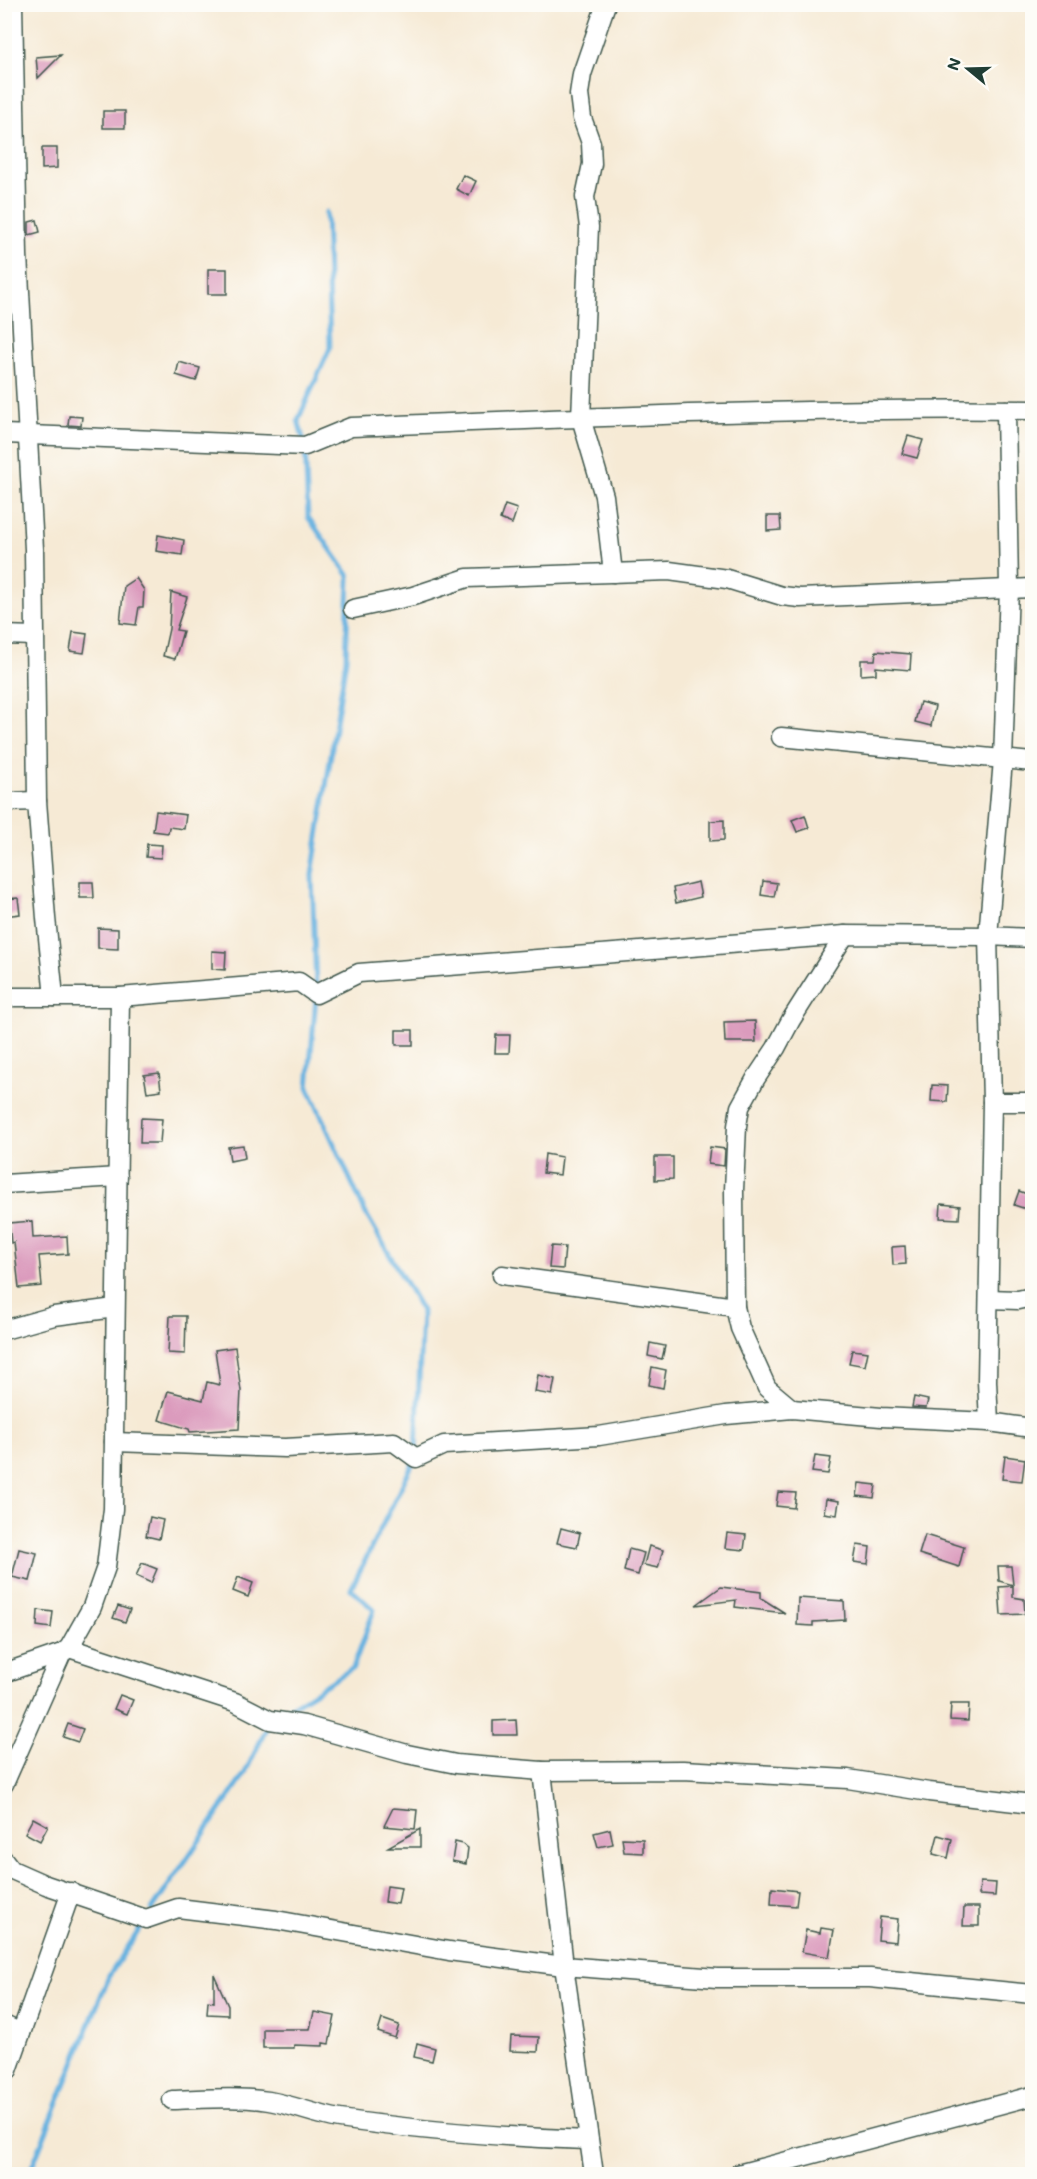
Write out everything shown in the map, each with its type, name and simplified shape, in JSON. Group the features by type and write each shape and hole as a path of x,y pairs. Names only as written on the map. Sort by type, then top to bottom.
{"street":[{"path":"13,4 10,81 11,255 27,434 34,549 37,801 54,997"},
{"path":"606,4 582,74 579,94 582,118 591,143 592,164 585,197 588,236 581,418 604,496 612,573"},
{"path":"989,1422 988,1299 992,1102 988,936 1003,760 1009,588 1006,410"},
{"path":"4,434 305,446 351,427 821,411 1032,410"},
{"path":"353,609 413,596 467,578 669,571 727,579 782,596 800,598 1032,588"},
{"path":"4,635 34,636"},
{"path":"781,737 1032,762"},
{"path":"4,802 37,801"},
{"path":"792,1409 767,1388 740,1328 735,1308 734,1190 737,1126 740,1107 756,1078 845,935"},
{"path":"4,997 120,998 298,982 316,994 359,973 845,935 1032,938"},
{"path":"5,1782 66,1650 92,1607 106,1567 113,1509 120,998"},
{"path":"992,1102 1032,1102"},
{"path":"4,1184 118,1177"},
{"path":"502,1275 735,1308"},
{"path":"988,1299 1032,1298"},
{"path":"4,1330 54,1316 115,1308"},
{"path":"114,1442 285,1448 394,1442 416,1458 444,1445 599,1436 726,1415 792,1409 881,1417 989,1422 1032,1428"},
{"path":"4,1673 66,1650 235,1702 270,1720 304,1725 407,1755 456,1764 543,1771 683,1770 848,1779 929,1792 1032,1804"},
{"path":"543,1771 564,1966 587,2140 594,2175"},
{"path":"4,1860 12,1870 146,1919 178,1908 276,1920 449,1951 564,1966 717,1978 870,1978 1032,1994"},
{"path":"4,2073 8,2070 13,2029 70,1892"},
{"path":"738,2175 1032,2096"},
{"path":"172,2100 249,2099 337,2119 427,2130 587,2140"}],"building":[{"path":"61,55 38,78 36,57"},
{"path":"103,111 125,111 125,128 103,128"},
{"path":"42,148 57,148 57,168 42,169"},
{"path":"463,175 476,181 469,196 456,189"},
{"path":"37,220 40,232 29,235 29,222"},
{"path":"208,269 227,269 227,294 208,294"},
{"path":"179,362 200,368 196,381 176,375"},
{"path":"69,416 82,417 81,426 68,425"},
{"path":"908,436 923,440 917,458 902,454"},
{"path":"505,505 517,509 512,524 500,519"},
{"path":"767,516 780,516 781,530 767,531"},
{"path":"158,535 184,540 182,555 156,551"},
{"path":"136,578 144,590 143,607 139,607 136,625 120,623 124,586"},
{"path":"171,592 187,597 176,630 183,631 175,659 163,656 169,629"},
{"path":"73,632 87,634 84,653 70,651"},
{"path":"876,651 911,654 910,670 876,667 876,674 861,675 861,660 875,660"},
{"path":"920,702 935,706 931,726 915,722"},
{"path":"156,811 186,815 184,829 169,827 168,833 153,831"},
{"path":"805,815 809,828 797,832 792,820"},
{"path":"724,820 724,840 710,841 710,821"},
{"path":"147,844 162,845 161,858 146,857"},
{"path":"763,881 777,883 774,897 761,895"},
{"path":"80,882 93,882 94,898 80,898"},
{"path":"698,882 701,897 676,903 673,888"},
{"path":"18,898 20,914 4,916 4,899"},
{"path":"98,928 118,929 118,949 98,948"},
{"path":"212,951 226,952 225,970 212,969"},
{"path":"755,1021 756,1042 725,1042 724,1022"},
{"path":"396,1030 413,1030 413,1045 396,1045"},
{"path":"496,1035 510,1035 509,1053 495,1053"},
{"path":"159,1073 161,1090 147,1092 144,1075"},
{"path":"932,1085 948,1086 947,1102 931,1101"},
{"path":"141,1118 162,1119 160,1143 140,1143"},
{"path":"243,1145 245,1158 230,1161 228,1147"},
{"path":"710,1147 725,1149 724,1166 708,1164"},
{"path":"545,1154 562,1157 560,1175 543,1173"},
{"path":"655,1157 673,1157 673,1179 655,1180"},
{"path":"1019,1191 1032,1196 1029,1210 1014,1205"},
{"path":"941,1204 960,1206 959,1219 940,1218"},
{"path":"32,1221 33,1238 67,1236 68,1254 39,1256 42,1286 19,1288 14,1242 11,1243 9,1223"},
{"path":"551,1246 565,1247 563,1269 549,1268"},
{"path":"905,1246 906,1264 893,1265 892,1247"},
{"path":"170,1316 186,1316 185,1354 168,1353"},
{"path":"650,1343 665,1346 662,1359 648,1356"},
{"path":"235,1347 241,1391 239,1429 190,1432 189,1429 159,1420 168,1391 203,1400 207,1382 220,1385 215,1350"},
{"path":"852,1350 868,1352 865,1366 849,1363"},
{"path":"652,1367 666,1370 663,1388 649,1385"},
{"path":"538,1375 555,1379 552,1395 535,1392"},
{"path":"914,1397 928,1400 926,1408 912,1407"},
{"path":"815,1456 831,1458 828,1474 812,1472"},
{"path":"1005,1456 1025,1459 1022,1481 1002,1479"},
{"path":"859,1483 876,1485 874,1498 857,1496"},
{"path":"778,1492 796,1493 794,1508 776,1506"},
{"path":"826,1499 839,1501 837,1515 824,1513"},
{"path":"150,1517 163,1520 159,1539 146,1536"},
{"path":"561,1528 580,1533 577,1547 557,1543"},
{"path":"727,1533 746,1535 744,1550 725,1548"},
{"path":"925,1535 964,1547 959,1567 919,1554"},
{"path":"857,1545 870,1547 868,1564 854,1562"},
{"path":"649,1546 663,1550 658,1568 644,1565"},
{"path":"19,1549 37,1553 30,1581 12,1577"},
{"path":"629,1549 644,1553 638,1575 624,1571"},
{"path":"142,1563 157,1569 151,1583 136,1576"},
{"path":"998,1566 1011,1566 1013,1585 999,1581"},
{"path":"238,1577 253,1583 248,1597 233,1591"},
{"path":"1013,1586 1013,1597 1024,1599 1025,1614 1001,1615 999,1587"},
{"path":"721,1587 761,1592 761,1598 785,1613 735,1607 736,1600 696,1605"},
{"path":"798,1598 844,1601 845,1620 813,1622 813,1626 797,1625"},
{"path":"118,1606 130,1610 125,1622 113,1618"},
{"path":"38,1610 53,1612 51,1628 37,1626"},
{"path":"120,1695 133,1700 127,1714 114,1709"},
{"path":"951,1704 969,1704 968,1721 950,1720"},
{"path":"516,1720 517,1735 493,1735 493,1721"},
{"path":"68,1724 83,1729 78,1742 63,1737"},
{"path":"393,1808 417,1810 415,1829 384,1826"},
{"path":"33,1818 48,1826 40,1841 25,1833"},
{"path":"420,1829 420,1847 388,1847"},
{"path":"610,1829 613,1844 598,1847 594,1833"},
{"path":"938,1835 952,1839 948,1858 933,1854"},
{"path":"622,1838 643,1839 643,1853 624,1852"},
{"path":"455,1842 468,1848 466,1864 452,1861"},
{"path":"980,1882 996,1883 995,1896 979,1895"},
{"path":"387,1886 401,1888 398,1904 385,1902"},
{"path":"772,1888 798,1891 796,1906 771,1904"},
{"path":"964,1907 979,1907 979,1926 963,1926"},
{"path":"880,1917 898,1919 896,1942 878,1940"},
{"path":"821,1928 834,1930 829,1957 802,1952 806,1930 820,1933"},
{"path":"214,1974 228,2006 228,2015 207,2014 208,2001 214,2002"},
{"path":"314,2012 335,2016 329,2044 323,2043 323,2046 294,2045 294,2048 263,2048 263,2029 310,2029"},
{"path":"382,2019 399,2025 395,2038 378,2032"},
{"path":"511,2036 539,2037 538,2052 510,2051"},
{"path":"417,2043 435,2048 432,2061 414,2057"}],"waterway":[{"path":"316,988 312,875 346,659 349,576 308,517 305,446 298,420 330,348 326,212"},
{"path":"316,997 308,1087 366,1214 422,1311 416,1452"},
{"path":"278,1715 353,1668 374,1610 351,1589 414,1461"},
{"path":"152,1910 244,1775 269,1723"},
{"path":"29,2174 109,1976 145,1921"}]}
